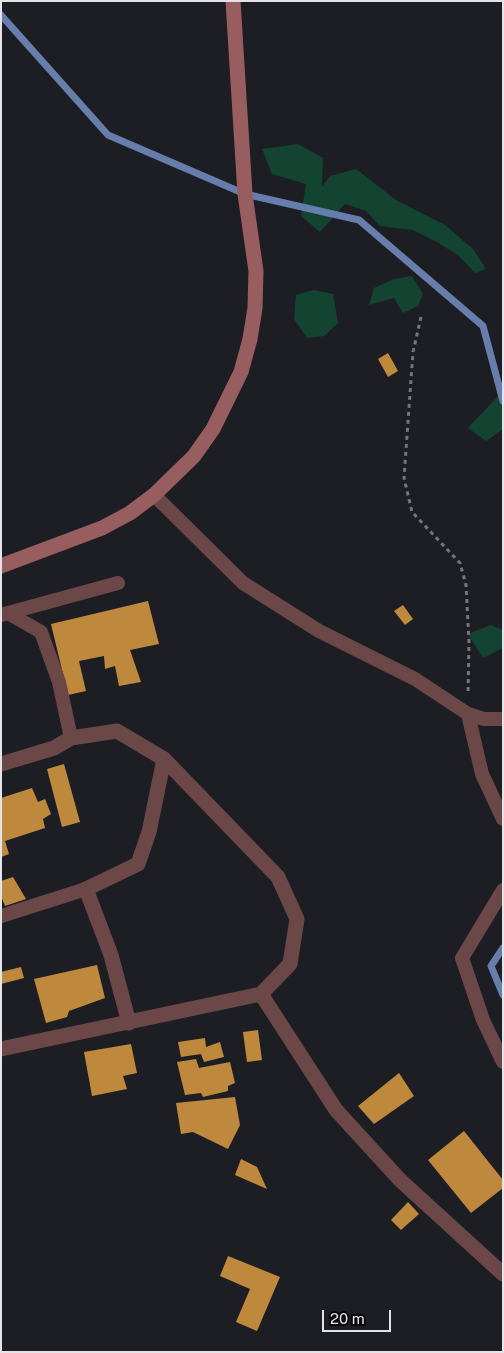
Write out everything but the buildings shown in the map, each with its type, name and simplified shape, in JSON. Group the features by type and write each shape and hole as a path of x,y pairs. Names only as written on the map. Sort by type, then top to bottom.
{"main road":[{"path":"1,566 102,528 154,495 194,456 214,429 241,372 250,339 255,308 256,271 245,194 234,1"}],"street":[{"path":"1,764 54,748 71,738 117,732 164,759 278,877 297,920 290,964 261,994 1,1049"},
{"path":"129,1023 111,955 86,889 138,864 150,832 164,759"},
{"path":"261,994 336,1110 400,1180 503,1274"}],"lane":[{"path":"154,495 243,583 319,631 415,679 468,714 484,719 503,719"},
{"path":"5,614 118,583"},
{"path":"5,614 40,632 59,682 71,738"},
{"path":"468,714 482,774 503,819"},
{"path":"1,916 86,889"},
{"path":"503,890 462,958 482,1020 503,1062"}],"path":[{"path":"421,317 413,352 404,478 412,512 460,563 462,570 466,585 469,642 468,714"}],"green space":[{"path":"298,144 323,158 322,187 330,176 356,169 396,200 445,225 473,249 486,269 475,273 459,256 437,242 413,230 380,226 366,211 345,204 320,232 301,216 306,184 272,174 262,149"},
{"path":"412,276 423,294 418,306 403,313 394,298 369,305 374,288 394,279"},
{"path":"314,290 333,294 338,323 324,336 307,338 294,319 296,295"},
{"path":"503,391 503,429 486,441 468,428"},
{"path":"491,625 503,630 503,648 483,658 468,634"}],"waterway":[{"path":"1,15 108,135 245,194 359,220 483,326 503,401"},
{"path":"503,948 491,966 503,995"}]}
